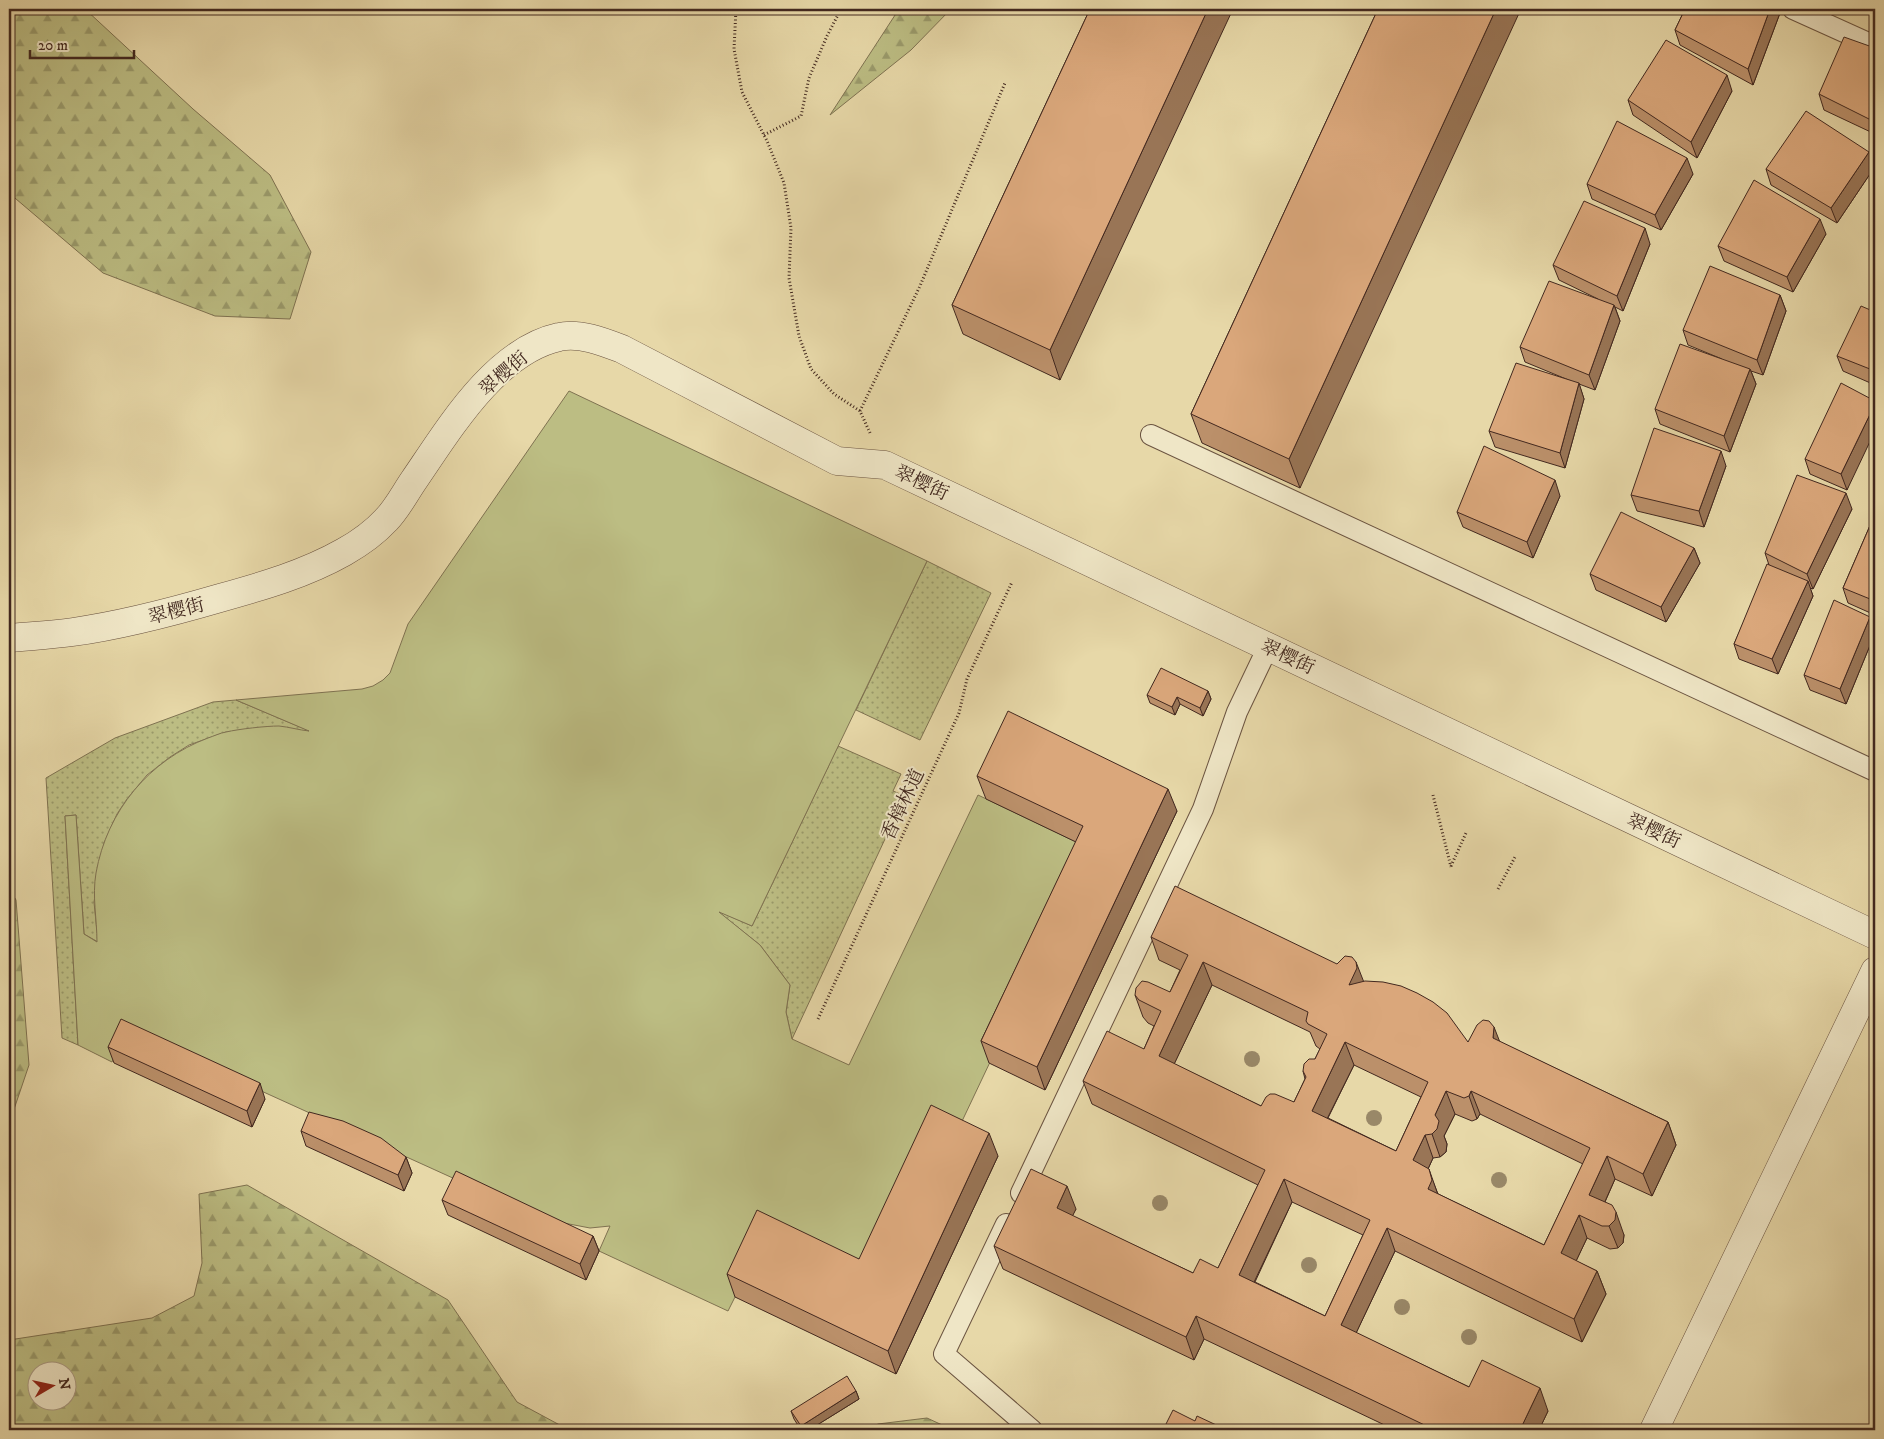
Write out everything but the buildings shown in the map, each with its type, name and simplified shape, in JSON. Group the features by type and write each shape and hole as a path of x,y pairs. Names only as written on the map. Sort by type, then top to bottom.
{"street":[{"name":"翠樱街","path":"9,638 72,632 122,624 270,584 305,571 344,552 367,538 388,519 456,419 491,379 514,358 536,345 561,336 592,338 622,349 837,461 885,465 1875,935"},
{"path":"1654,1430 1875,971"}],"lane":[{"path":"1793,9 1875,46"},
{"path":"1151,435 1875,771"},
{"path":"1032,1430 944,1354 1202,809 1237,712 1268,646"}],"path":[{"path":"736,9 734,50 742,92 764,135 784,183 791,228 789,278 799,336 811,369 834,394 860,411 885,465"},
{"path":"764,135 801,116 809,78 827,36 842,9"},
{"path":"860,411 920,286 1005,83"},
{"name":"香樟林道","path":"818,1019 959,713 967,678 1012,582"},
{"path":"1433,795 1451,867 1466,833"},
{"path":"1498,889 1515,857"}],"green space":[{"path":"9,9 85,9 193,109 270,175 311,252 290,319 215,316 103,273 9,193"},
{"path":"899,9 951,9 911,50 830,115"},
{"path":"569,391 927,561 752,926 719,912 760,945 790,985 786,1012 792,1039 849,1065 978,795 1091,849 955,1136 867,1281 735,1297 728,1311 599,1251 610,1226 590,1228 543,1219 127,1030 112,1062 78,1045 65,816 76,815 84,934 97,942 96,873 110,829 134,790 167,760 187,748 219,734 274,726 309,731 236,700 362,689 373,686 383,680 390,673 408,624"},
{"path":"927,561 991,593 920,740 856,710"},
{"path":"236,700 312,732 226,732 189,745 147,775 117,814 104,843 94,902 98,942 84,934 76,815 65,816 78,1045 62,1038 46,778 115,738 213,702"},
{"path":"838,746 901,774 893,791 905,796 792,1039 786,1012 790,985 760,945 716,910 752,926"},
{"path":"9,888 16,900 29,1065 9,1124"},
{"path":"247,1185 448,1300 517,1402 569,1430 9,1430 9,1340 152,1318 194,1296 202,1263 199,1194"},
{"path":"927,1418 953,1430 866,1430 878,1424"}]}
